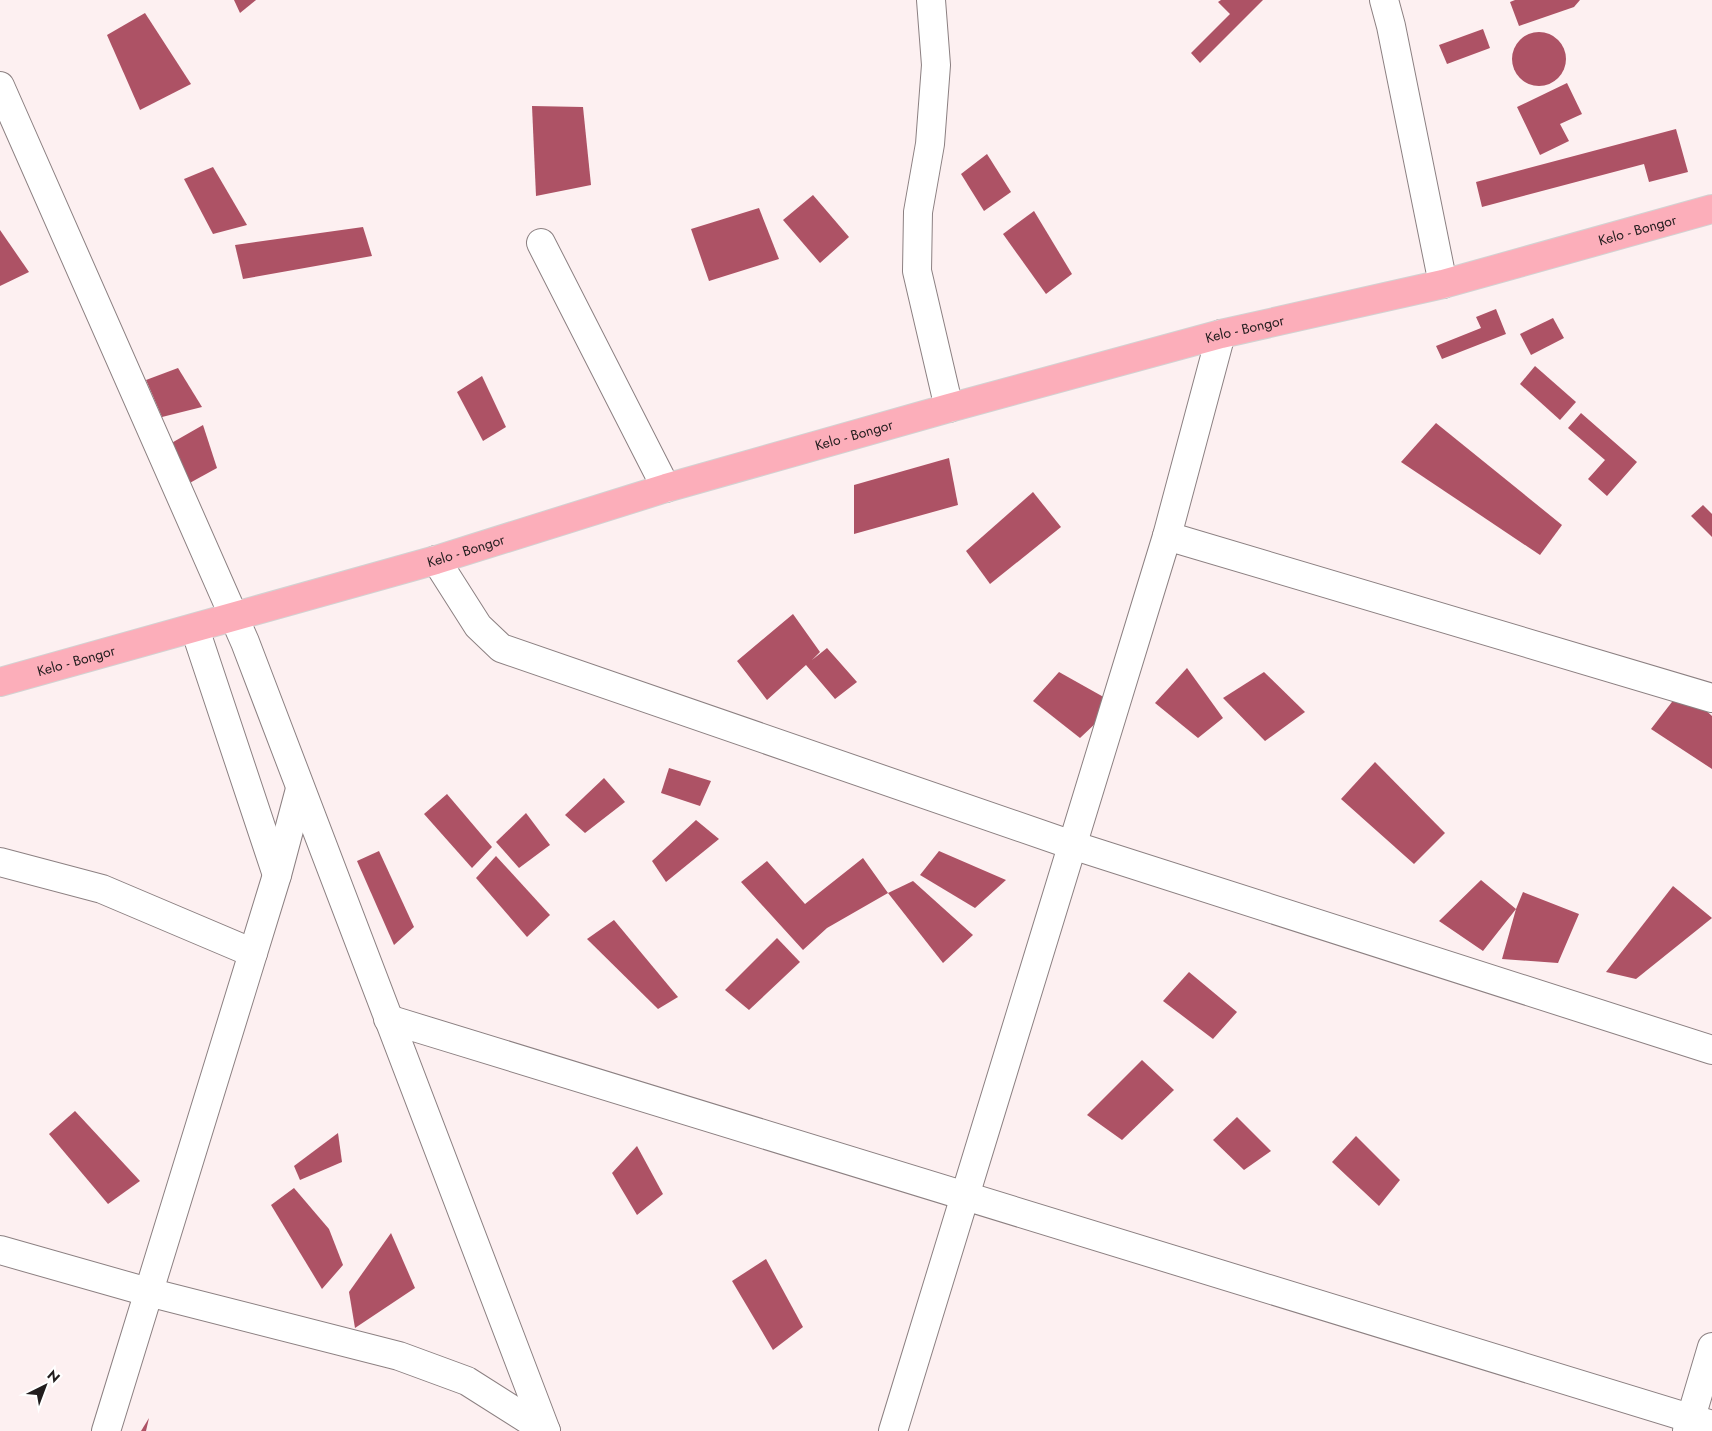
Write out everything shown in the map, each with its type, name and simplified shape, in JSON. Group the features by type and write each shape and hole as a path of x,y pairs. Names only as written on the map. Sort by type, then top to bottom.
{"highway":[{"name":"Kelo - Bongor","path":"0,682 436,560 666,488 949,408 1221,334 1442,284 1712,209"}],"street":[{"path":"931,0 936,65 930,144 918,212 917,270 949,408"},
{"path":"1384,0 1391,26 1442,284"},
{"path":"0,86 245,642 546,1431 467,1381 399,1356 148,1292 0,1250"},
{"path":"541,243 666,488"},
{"path":"893,1431 1166,536 1221,334"},
{"path":"1166,536 1712,698"},
{"path":"436,560 478,626 501,648 1072,845 1712,1050"},
{"path":"195,628 277,875"},
{"path":"106,1431 277,875 300,789"},
{"path":"0,862 102,890 253,953"},
{"path":"388,1019 1696,1425 1712,1347"}],"building":[{"path":"234,0 256,0 240,13"},
{"path":"1221,0 1263,0 1200,63 1191,53 1230,14 1218,2"},
{"path":"1515,0 1580,0 1574,7 1519,26 1510,2"},
{"path":"145,13 191,84 140,110 107,35"},
{"path":"1483,29 1490,48 1447,64 1439,45"},
{"path":"1534,32 1544,32 1554,36 1562,44 1566,59 1562,74 1554,82 1544,86 1534,86 1524,82 1516,74 1512,64 1512,54 1516,44 1524,36"},
{"path":"1567,83 1582,114 1560,124 1569,141 1540,155 1517,107"},
{"path":"532,106 583,107 591,185 536,196"},
{"path":"1676,129 1688,172 1649,182 1644,164 1482,207 1476,182"},
{"path":"987,154 1011,192 984,211 961,174"},
{"path":"213,167 247,225 213,234 184,179"},
{"path":"813,195 849,237 820,263 783,220"},
{"path":"759,208 779,259 709,281 691,229"},
{"path":"1034,211 1072,274 1046,294 1003,234"},
{"path":"363,227 372,256 243,279 235,245"},
{"path":"0,230 29,272 0,286"},
{"path":"1496,309 1506,334 1442,359 1436,346 1481,328 1476,317"},
{"path":"1553,318 1564,338 1531,355 1520,334"},
{"path":"1535,366 1576,402 1560,420 1520,384"},
{"path":"178,368 202,407 162,417 146,380"},
{"path":"482,376 506,427 483,441 457,392"},
{"path":"1581,413 1637,462 1607,496 1588,479 1605,460 1568,428"},
{"path":"1436,423 1562,525 1540,555 1401,462"},
{"path":"203,425 217,468 186,485 168,445"},
{"path":"949,458 958,505 854,534 854,485"},
{"path":"1033,492 1061,527 990,584 966,551"},
{"path":"1703,505 1712,514 1712,537 1691,516"},
{"path":"793,614 820,652 812,660 827,648 857,682 835,699 806,665 767,700 737,661"},
{"path":"1187,668 1223,718 1198,738 1155,703"},
{"path":"1059,672 1116,704 1080,738 1033,701"},
{"path":"1264,672 1305,712 1265,741 1223,698"},
{"path":"1682,689 1712,716 1712,769 1651,729"},
{"path":"1375,762 1445,833 1414,864 1341,799"},
{"path":"669,768 711,781 700,806 661,793"},
{"path":"604,778 625,802 585,833 565,815"},
{"path":"447,794 492,847 472,868 424,814"},
{"path":"526,813 550,845 519,868 496,842"},
{"path":"696,820 719,839 666,882 652,861"},
{"path":"379,851 414,927 394,945 357,861"},
{"path":"939,851 1006,880 975,908 920,875"},
{"path":"496,856 550,915 527,937 476,878"},
{"path":"863,858 888,893 827,928 803,950 741,882 767,861 805,904"},
{"path":"1481,880 1516,909 1483,951 1439,921"},
{"path":"913,881 973,935 943,963 888,893"},
{"path":"1673,886 1712,918 1636,979 1606,972"},
{"path":"1523,892 1579,914 1558,963 1502,959 1516,909"},
{"path":"614,920 678,997 658,1009 587,939"},
{"path":"777,938 800,962 749,1010 725,990"},
{"path":"1189,972 1237,1012 1213,1039 1163,1001"},
{"path":"1142,1060 1174,1090 1122,1140 1087,1115"},
{"path":"75,1111 140,1181 108,1204 49,1134"},
{"path":"1237,1117 1271,1151 1244,1170 1213,1140"},
{"path":"338,1133 342,1162 300,1180 294,1166"},
{"path":"1356,1136 1400,1180 1379,1206 1332,1162"},
{"path":"637,1146 663,1194 637,1215 612,1173"},
{"path":"294,1188 329,1229 343,1265 322,1289 271,1205"},
{"path":"391,1233 415,1288 355,1328 349,1292"},
{"path":"766,1259 803,1327 773,1350 732,1281"},
{"path":"149,1418 146,1431 141,1431"}]}
